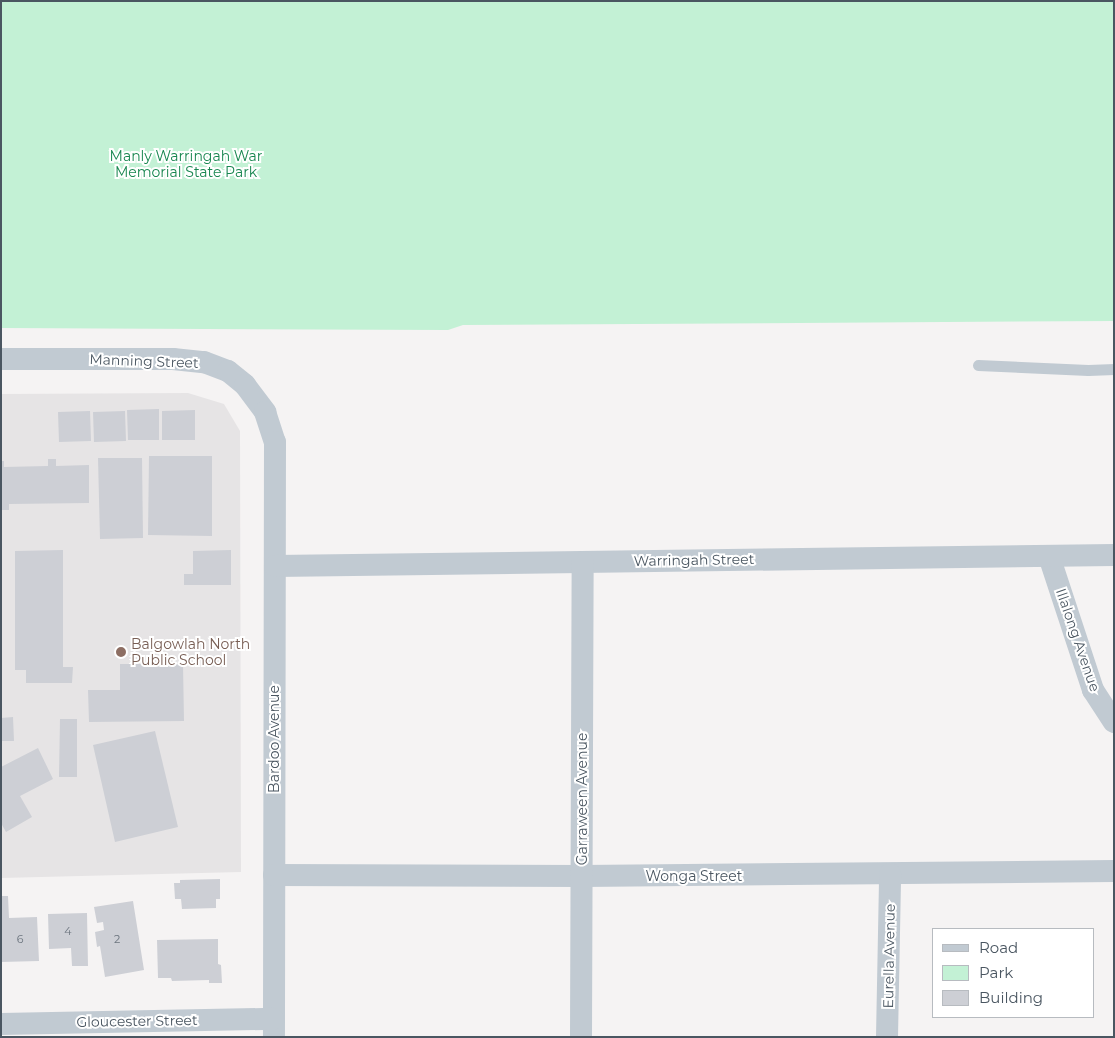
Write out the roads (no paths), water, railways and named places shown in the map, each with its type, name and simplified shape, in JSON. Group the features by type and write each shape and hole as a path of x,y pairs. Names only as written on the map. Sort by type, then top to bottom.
{"street":[{"name":"Manning Street","path":"1,359 173,358 204,362 228,371 244,385 265,412 275,442"},
{"name":"Bardoo Avenue","path":"273,1028 275,442"},
{"name":"Warringah Street","path":"275,566 1114,555"},
{"name":"Illalong Avenue","path":"1049,556 1094,690 1114,722"},
{"name":"Garraween Avenue","path":"582,1037 583,562"},
{"name":"Wonga Street","path":"274,875 582,876 1114,871"},
{"name":"Eurella Avenue","path":"887,1037 890,874"},
{"name":"Gloucester Street","path":"1,1024 273,1028"}],"lane":[{"path":"978,365 1088,370 1114,369"}],"place":[{"name":"Balgowlah North Public School","path":"121,652"}],"park label":[{"name":"Manly Warringah War Memorial State Park","path":"186,164"}]}
